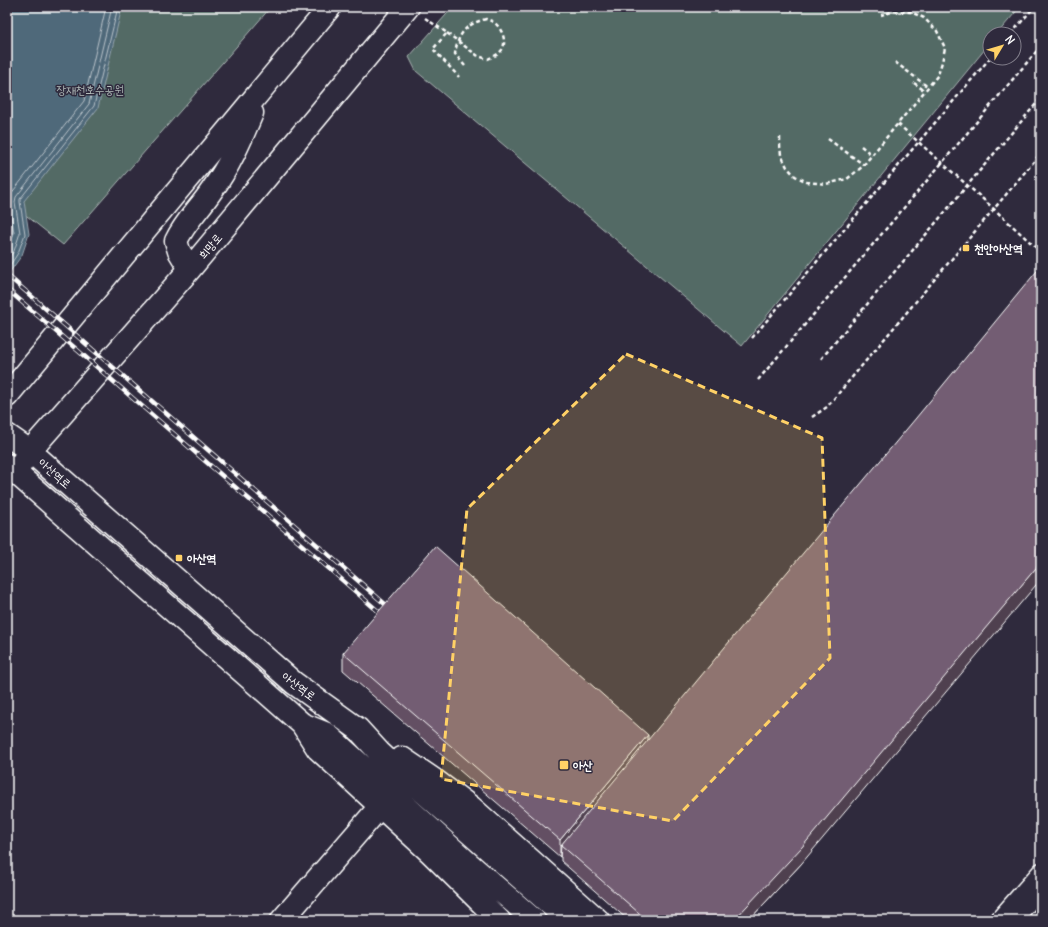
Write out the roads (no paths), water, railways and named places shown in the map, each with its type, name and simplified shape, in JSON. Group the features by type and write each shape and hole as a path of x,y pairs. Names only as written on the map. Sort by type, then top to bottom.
{"street":[{"path":"7,396 330,7"},
{"name":"희망로","path":"10,472 190,269 415,11"},
{"path":"190,269 179,251 176,241 180,231 213,190 231,160 263,88"},
{"name":"아산역로","path":"7,435 30,451 294,683 358,729 379,752 392,792 568,920"},
{"name":"아산역로","path":"10,472 302,724 327,734 466,861 534,920"},
{"path":"358,729 470,807 598,920"},
{"path":"282,920 392,792 431,853 499,920"},
{"path":"998,920 1041,871"},
{"path":"1014,920 1041,889"}],"water":[{"path":"7,7 122,7 98,108 24,201 29,234 22,255 7,276"}],"railway":[{"path":"7,275 393,611"},
{"path":"7,289 386,618"}],"place":[{"name":"천안아산역","path":"966,248"},
{"name":"아산역","path":"179,558"},
{"name":"아산","path":"564,765"}],"park label":[{"name":"장재천호수공원","path":"90,89"}]}
